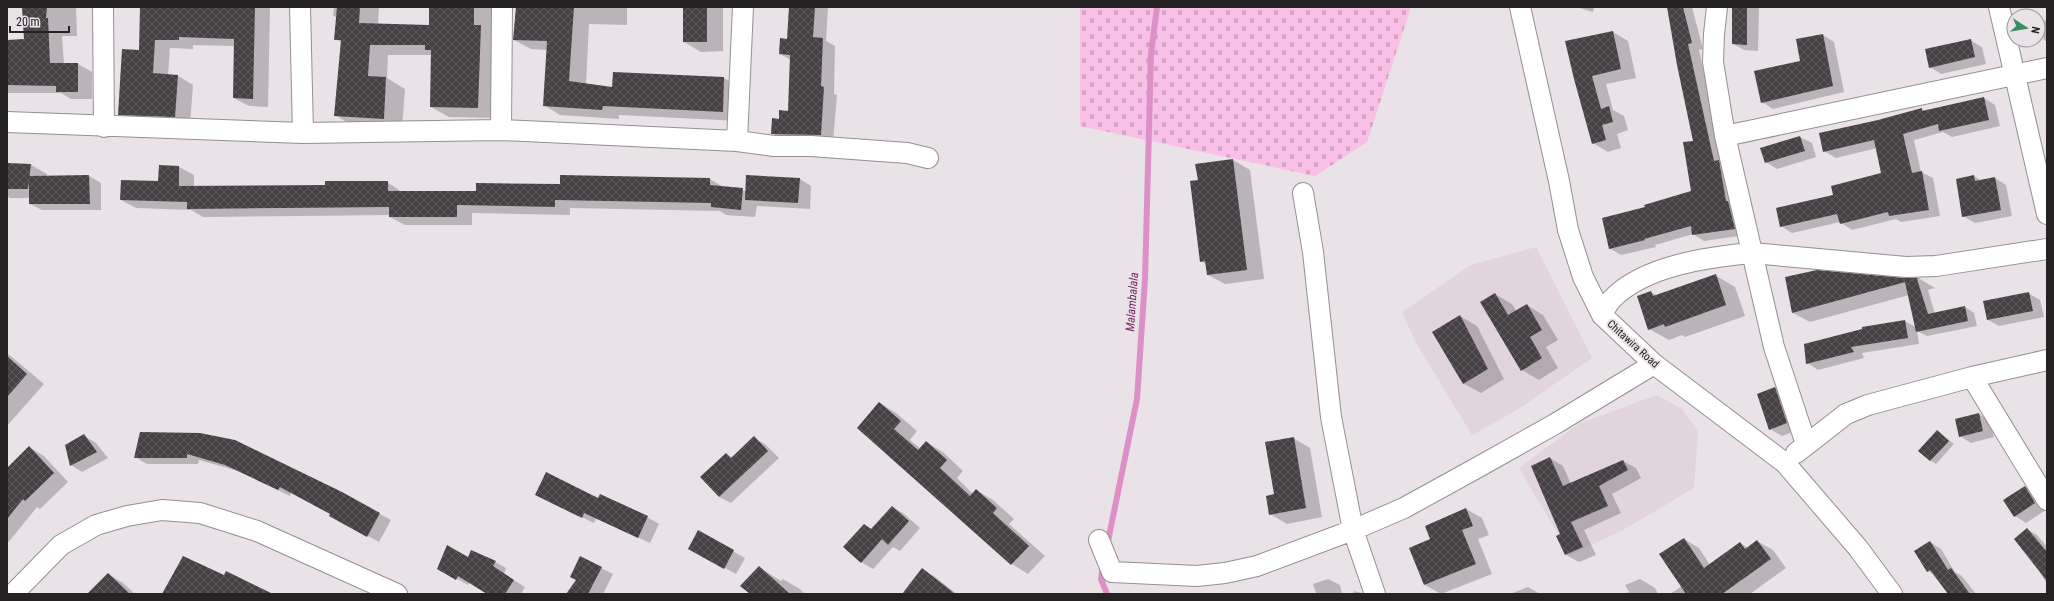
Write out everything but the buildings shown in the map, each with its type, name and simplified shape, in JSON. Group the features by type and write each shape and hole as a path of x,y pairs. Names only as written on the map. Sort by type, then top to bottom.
{"street":[{"path":"103,7 104,127"},
{"path":"300,7 303,133"},
{"path":"500,130 502,7"},
{"path":"737,141 743,7"},
{"name":"Chitawira Road","path":"1520,7 1559,181 1568,230 1583,277 1602,315 1654,364 1785,463 1858,548 1892,594"},
{"path":"1718,7 1714,34 1713,62 1725,136 1774,347 1806,444"},
{"path":"1999,7 2047,214"},
{"path":"1725,136 2015,76 2047,68"},
{"path":"7,122 104,127 303,133 500,130 737,141 774,146 811,146 907,153 928,158"},
{"path":"1303,193 1313,252 1331,417 1353,530 1375,594"},
{"path":"1602,315 1610,300 1625,288 1656,271 1729,255 1752,253 1906,267 1936,266 2047,249"},
{"path":"1785,463 1806,444 1846,414 1868,405 1972,377 2047,360"},
{"path":"1099,540 1112,572 1196,576 1225,573 1257,566 1353,530 1404,508 1555,424 1654,364"},
{"path":"1972,377 2047,500"},
{"path":"13,594 61,545 96,525 127,516 162,510 200,513 257,531 397,594"}],"shaded area":[{"path":"1536,247 1592,358 1517,410 1472,435 1416,343 1402,312 1471,265"},
{"path":"1657,395 1682,409 1698,431 1694,488 1623,530 1570,555 1519,468 1580,423"}],"green space":[{"path":"1080,7 1411,7 1367,142 1315,176 1080,126"}],"waterway":[{"name":"Malambalala","path":"1107,546 1137,399 1145,279 1151,54 1157,7"},
{"name":"Malambalala","path":"1103,567 1101,579 1107,594"}]}
